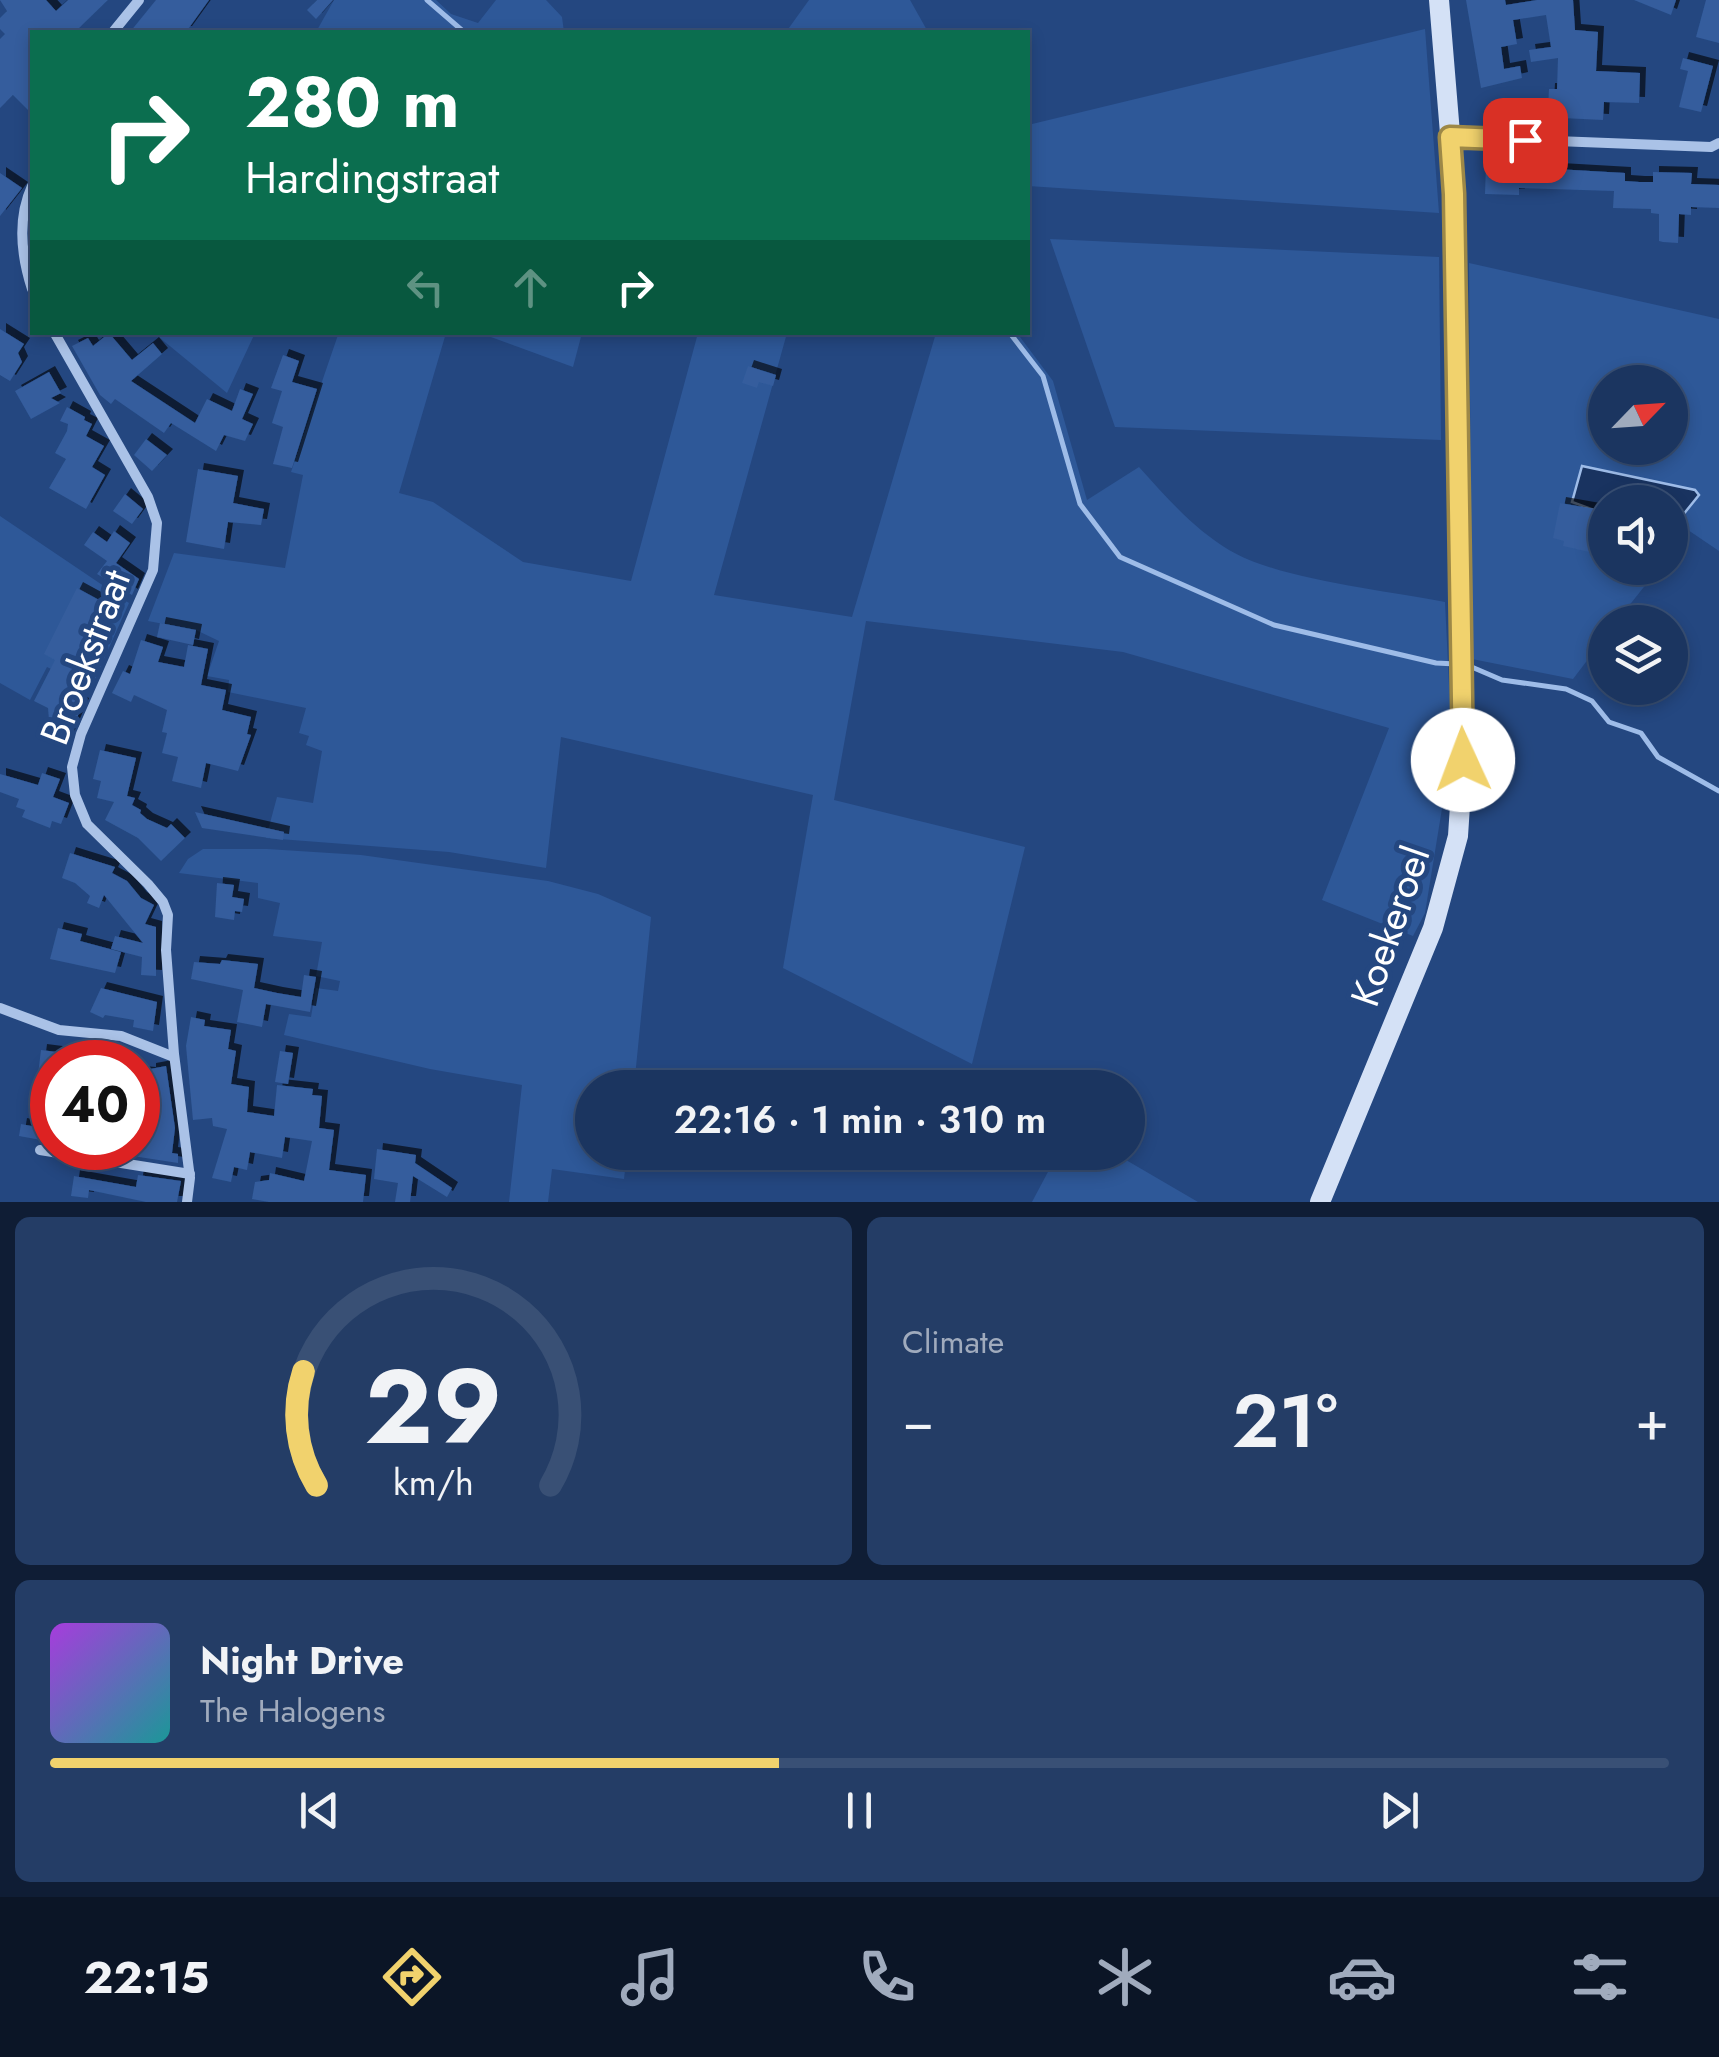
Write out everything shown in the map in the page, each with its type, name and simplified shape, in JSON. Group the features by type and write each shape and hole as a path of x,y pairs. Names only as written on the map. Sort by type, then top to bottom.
{"street":[{"path":"116,30 139,0"},
{"name":"Koekeroel","path":"1320,1202 1433,928 1458,836 1463,760 1454,194 1439,0"},
{"path":"1450,137 1711,147 1719,143"},
{"path":"30,191 22,228 23,259 30,282"},
{"name":"Broekstraat","path":"56,335 148,497 157,523 153,570 82,734 72,767 75,794 88,824 148,884 168,915 166,950 174,1057 190,1174 187,1202"},
{"path":"0,1008 58,1030 121,1036 174,1057"},
{"path":"160,1169 190,1174"}],"shaded area":[{"path":"334,0 436,0 451,14 478,23 496,0 546,0 562,17 564,30 317,30"},
{"path":"809,0 910,0 927,30 787,30"},
{"path":"1425,29 1439,213 1030,186 1030,125"},
{"path":"1050,239 1439,257 1441,440 1115,427"},
{"path":"1469,263 1719,319 1719,551 1688,530 1688,485 1588,485 1588,585 1645,585 1630,605 1588,605 1588,659 1573,679 1472,659"},
{"path":"156,335 254,335 227,393"},
{"path":"338,335 445,335 399,493 433,502 523,562 631,581 697,335 786,335 714,595 852,617 935,335 1018,335 1053,381 1087,500 1139,467 1204,532 1250,560 1304,576 1445,602 1452,747 1425,913 1413,936 1322,900 1389,728 1123,652 866,621 834,800 1025,847 972,1064 783,968 813,795 561,737 546,868 449,852 266,838 277,797 313,803 322,751 306,745 309,736 299,733 306,708 228,692 229,680 207,676 219,641 196,630 148,621 174,553 285,568 303,475 291,472"},
{"path":"485,335 581,335 573,367"},
{"path":"1582,466 1671,485 1588,485 1588,508 1572,502"},
{"path":"1688,489 1699,495 1688,509"},
{"path":"0,516 129,603 91,688 47,667 30,700 0,683"},
{"path":"203,849 361,855 548,881 598,894 651,917 636,1070 575,1070 575,1170 625,1170 624,1179 552,1169 548,1202 509,1202 522,1085 430,1069 284,1035 289,1014 311,1017 316,988 338,991 340,981 316,976 322,942 273,936 280,903 258,898 258,883 179,873 188,859"},
{"path":"1049,1170 1143,1170 1198,1202 1032,1202"}],"building":[{"path":"0,0 46,0 56,11 68,0 108,0 77,30 30,30 30,112 13,95 0,108 0,39 5,34 0,29 0,18 7,11"},
{"path":"156,0 209,0 187,30 132,30"},
{"path":"317,0 333,0 316,19 307,10"},
{"path":"1466,0 1505,0 1506,5 1573,0 1575,30 1598,32 1596,71 1640,73 1639,103 1604,102 1603,120 1562,118 1562,107 1548,107 1549,89 1557,89 1558,58 1531,62 1529,50 1551,47 1546,15 1513,20 1517,44 1501,47 1504,69 1520,66 1522,78 1481,88"},
{"path":"1634,0 1676,0 1671,15"},
{"path":"1706,0 1719,0 1719,43 1696,37"},
{"path":"1683,58 1713,66 1701,112 1679,107 1688,71 1680,69"},
{"path":"1486,165 1625,173 1625,181 1639,182 1653,182 1653,172 1692,173 1691,184 1719,185 1719,208 1691,207 1691,215 1679,214 1678,243 1663,242 1659,241 1659,214 1651,213 1651,209 1613,208 1614,191 1519,188 1519,195 1485,194"},
{"path":"0,173 22,188 0,216"},
{"path":"0,329 24,344 18,353 22,362 10,381 0,375"},
{"path":"111,335 132,360 153,343 162,354 131,381 195,423 207,399 232,411 240,389 253,394 242,419 253,424 245,441 224,435 216,451 171,423 164,433 115,399 111,404 100,395 72,346 88,338 93,346"},
{"path":"283,355 299,361 292,382 317,389 292,468 273,464 283,427 272,423 282,391 271,388"},
{"path":"748,366 776,375 773,386 759,382 757,388 742,383"},
{"path":"49,372 61,393 51,398 60,403 31,419 15,391"},
{"path":"67,407 92,424 86,436 104,446 92,467 105,475 86,509 49,488 66,459 55,453 67,431 68,424 60,421"},
{"path":"146,439 167,455 152,471 134,455"},
{"path":"198,469 238,476 233,503 264,509 261,525 228,522 224,549 186,542"},
{"path":"125,494 143,509 132,524 113,511"},
{"path":"1560,503 1588,508 1588,552 1563,546 1564,541 1553,538"},
{"path":"114,531 130,543 116,563 139,579 132,595 97,574 107,561 84,545 93,532 107,542"},
{"path":"77,588 110,606 67,691 67,696 83,704 68,738 51,729 54,722 49,720 48,708 34,701 55,660 44,654"},
{"path":"160,623 196,630 193,645 157,637"},
{"path":"141,640 163,647 158,662 184,667 188,645 208,649 201,685 226,690 222,710 251,717 247,734 251,735 238,771 206,763 201,788 172,781 178,757 162,753 167,710 134,695 131,702 112,693 123,671 130,674"},
{"path":"100,750 136,758 127,796 135,798 132,805 147,819 167,828 171,824 185,838 161,861 138,838 105,820 114,802 97,798 101,781 93,779"},
{"path":"42,773 60,779 53,797 69,803 61,824 52,821 50,828 22,817 25,810 16,807 19,799 0,792 0,774 38,785"},
{"path":"195,812 284,832 283,840 202,828"},
{"path":"70,853 115,867 112,873 154,905 145,924 156,927 156,976 141,975 142,957 111,949 115,936 143,943 104,895 99,908 87,903 90,896 75,883 62,878"},
{"path":"217,883 234,885 232,897 244,899 242,912 235,911 234,920 215,917"},
{"path":"58,928 82,934 80,941 121,952 115,973 50,959"},
{"path":"222,960 258,964 254,988 277,993 301,997 304,975 316,977 310,1012 266,1004 262,1027 237,1022 243,990 191,979 194,962 220,964"},
{"path":"101,988 157,1002 153,1031 133,1027 134,1020 105,1015 103,1018 90,1012"},
{"path":"191,1017 205,1020 204,1026 231,1030 228,1049 236,1051 231,1084 249,1087 247,1112 274,1116 277,1085 313,1089 312,1095 322,1096 319,1128 334,1130 329,1170 366,1175 363,1202 252,1199 255,1182 269,1180 270,1173 304,1181 312,1141 285,1137 282,1158 250,1152 247,1170 234,1167 231,1182 212,1178 227,1129 213,1126 212,1118 193,1120 186,1046"},
{"path":"280,1051 293,1053 288,1084 275,1082"},
{"path":"166,1066 175,1128 172,1153 178,1154 178,1163 160,1160 160,1067"},
{"path":"21,1124 30,1126 30,1138 19,1136"},
{"path":"377,1149 416,1155 415,1163 452,1188 447,1197 413,1176 410,1202 395,1202 398,1183 374,1179"},
{"path":"138,1175 181,1181 177,1202 146,1202 89,1190 88,1198 71,1196 74,1176 136,1187"}],"waterway":[{"path":"427,0 462,30"},
{"path":"1011,335 1043,376 1080,504 1120,557 1274,625 1436,663 1456,664"},
{"path":"1467,665 1502,680 1566,689 1592,701 1609,722 1641,733 1658,757 1719,791"}],"route":[{"path":"1463,760 1450,137 1525,140"}]}
